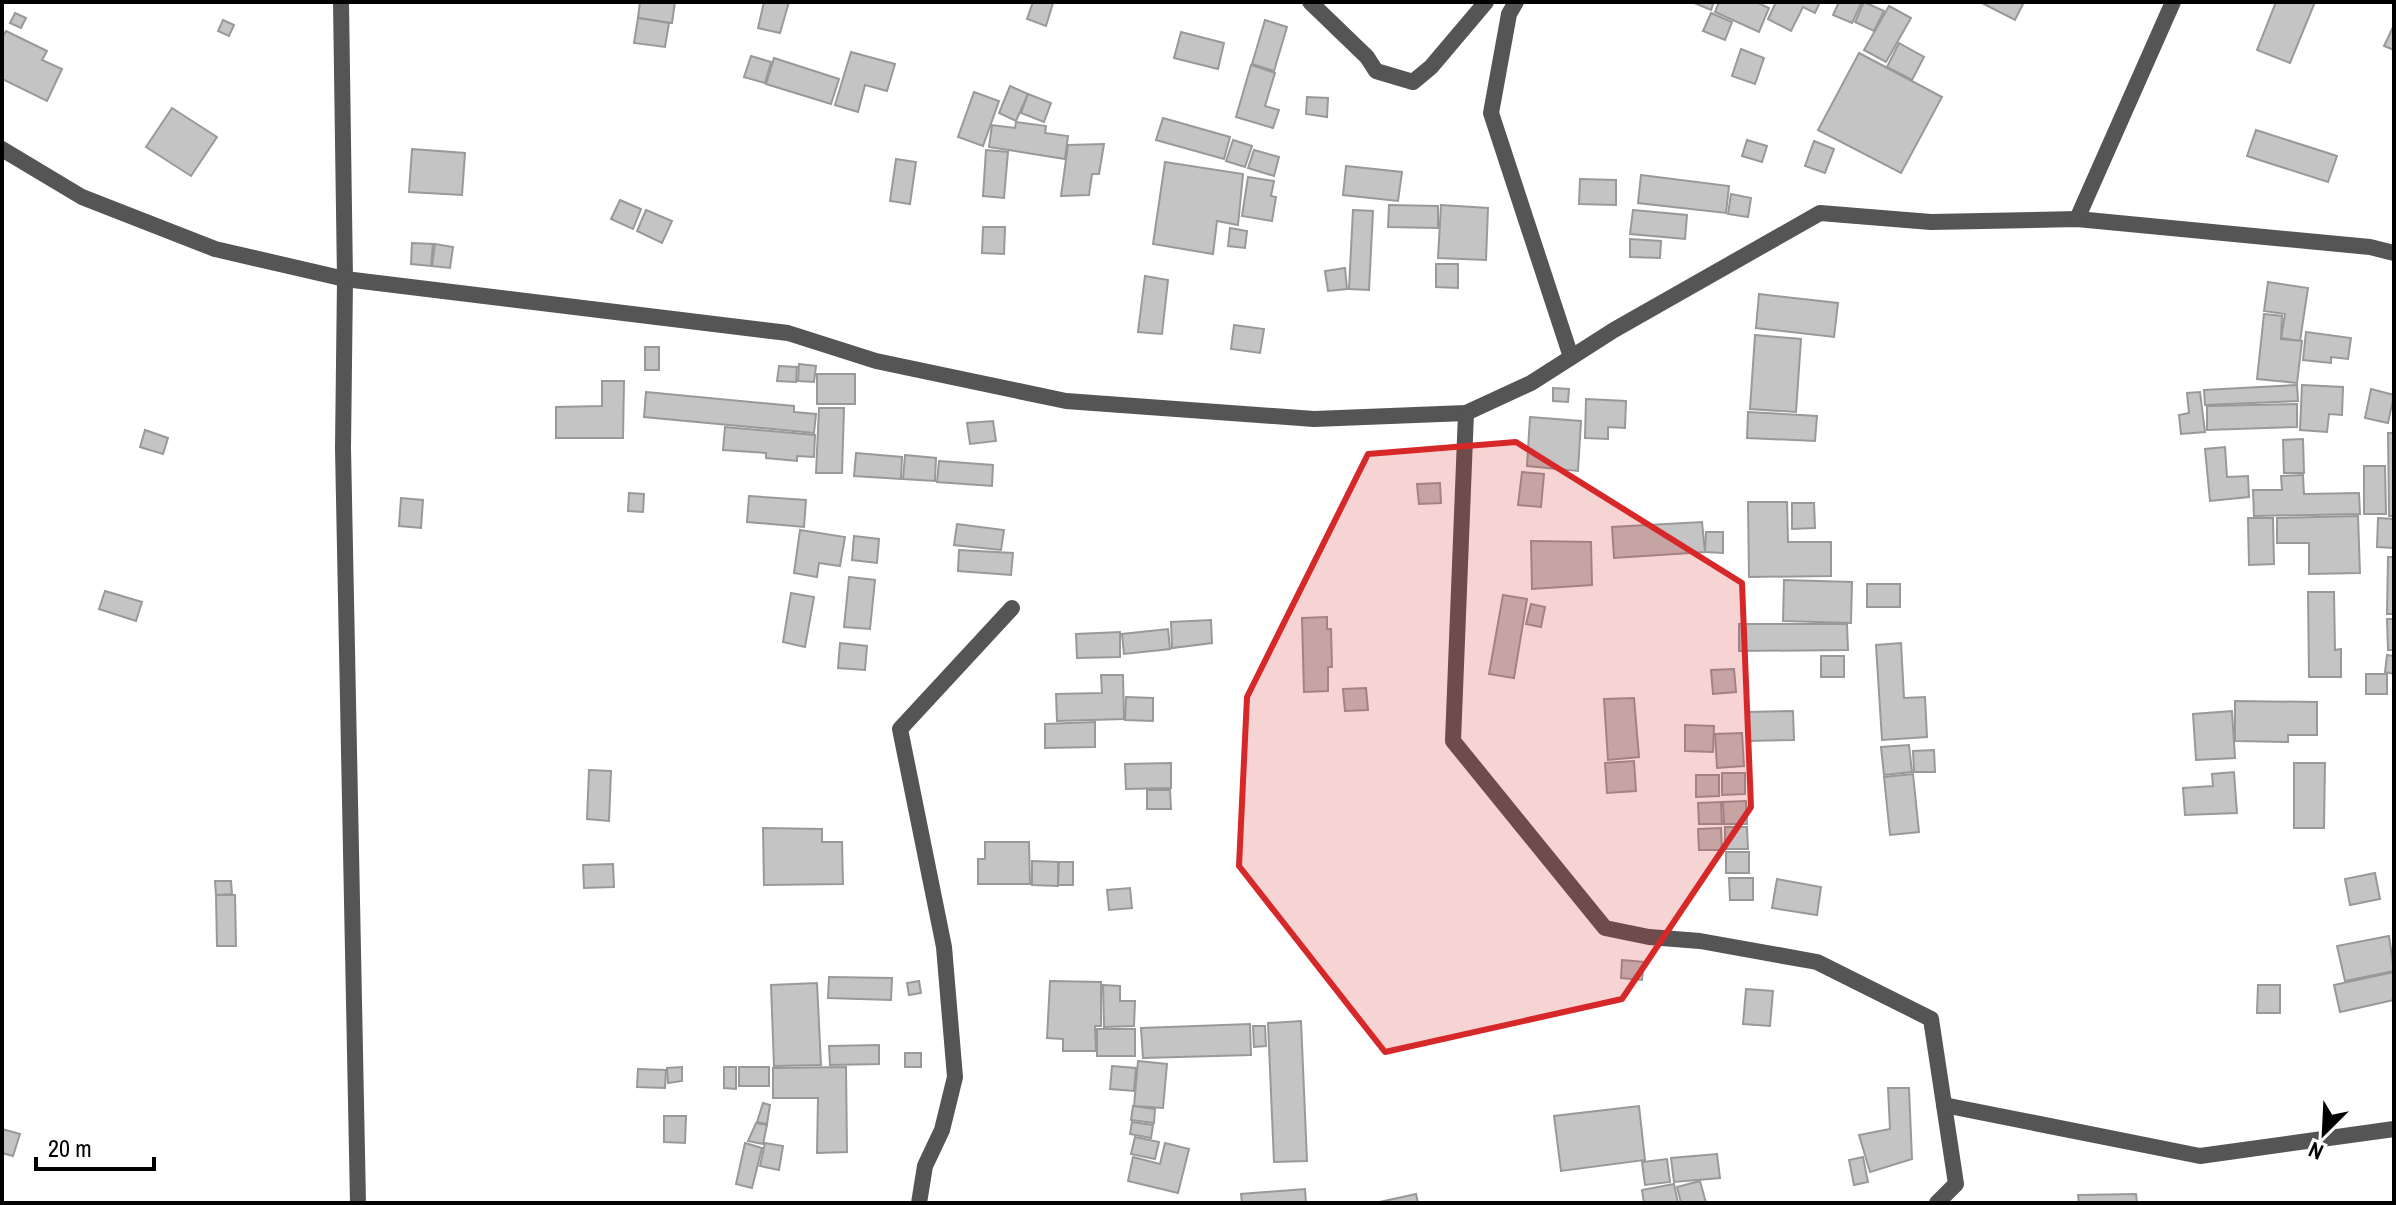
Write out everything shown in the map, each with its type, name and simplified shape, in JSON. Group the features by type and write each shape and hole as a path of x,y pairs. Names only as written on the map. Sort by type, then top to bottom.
{"street":[{"path":"341,2 345,279 343,448 358,1203"},
{"path":"1310,2 1367,57 1376,71 1413,82 1431,67 1486,2"},
{"path":"1516,2 1509,14 1491,113 1571,357"},
{"path":"2077,219 2173,2"},
{"path":"2,149 82,197 215,249 345,279 788,333 876,361 1066,401 1314,419 1466,413 1531,383 1820,213 1931,222 2077,219 2370,247 2394,253"},
{"path":"1466,413 1453,741 1605,928 1817,962 1931,1019 1956,1184 1937,1203"},
{"path":"919,1203 925,1166 942,1130 955,1077 944,947 900,729 1012,608"},
{"path":"1944,1105 2200,1156 2394,1129"}],"highlighted area":[{"path":"1516,442 1742,583 1751,807 1622,999 1385,1052 1239,866 1247,697 1368,454"}],"building":[{"path":"640,2 675,2 672,23 638,18"},
{"path":"764,2 789,2 780,33 758,28"},
{"path":"1033,2 1053,3 1046,26 1027,19"},
{"path":"1692,2 1714,2 1711,10"},
{"path":"1719,2 1756,2 1769,8 1759,32 1715,12"},
{"path":"1776,2 1820,2 1815,13 1803,7 1791,31 1768,19"},
{"path":"1839,2 1862,2 1852,23 1833,15"},
{"path":"1864,2 1884,11 1874,31 1855,22"},
{"path":"1980,2 2024,2 2015,20"},
{"path":"2276,2 2315,2 2290,63 2257,50"},
{"path":"1889,6 1911,18 1886,62 1864,50"},
{"path":"15,13 26,18 21,28 10,23"},
{"path":"1711,13 1732,22 1725,40 1703,31"},
{"path":"638,18 669,23 665,47 634,43"},
{"path":"223,20 234,25 229,36 218,31"},
{"path":"1265,20 1287,27 1274,71 1252,64"},
{"path":"2394,25 2394,50 2384,46"},
{"path":"6,31 47,51 42,60 62,69 47,101 2,79 2,38"},
{"path":"1181,32 1224,43 1218,69 1174,58"},
{"path":"1899,43 1924,57 1912,80 1887,67"},
{"path":"1741,49 1764,58 1755,84 1732,76"},
{"path":"851,52 895,64 887,91 865,85 858,112 835,105"},
{"path":"1859,53 1942,97 1901,173 1818,130"},
{"path":"751,56 771,62 765,83 744,77"},
{"path":"774,58 839,79 831,104 766,84"},
{"path":"1251,65 1275,73 1265,106 1279,110 1273,128 1236,117"},
{"path":"1010,86 1028,94 1016,121 999,113"},
{"path":"974,92 999,101 983,146 958,137"},
{"path":"1028,94 1051,103 1044,122 1021,113"},
{"path":"1307,97 1328,98 1327,117 1306,114"},
{"path":"172,108 217,137 191,176 146,147"},
{"path":"1163,118 1230,137 1224,159 1156,140"},
{"path":"1016,122 1046,126 1045,133 1068,136 1065,159 989,147 992,125 1015,128"},
{"path":"2256,130 2337,156 2328,182 2247,156"},
{"path":"1233,140 1252,146 1245,167 1226,161"},
{"path":"1747,140 1767,146 1762,162 1742,156"},
{"path":"1814,141 1834,149 1825,173 1805,166"},
{"path":"1104,144 1099,174 1092,174 1089,195 1061,196 1068,145"},
{"path":"412,149 465,153 462,195 409,192"},
{"path":"986,150 1008,152 1004,198 983,196"},
{"path":"1254,150 1279,157 1274,176 1248,168"},
{"path":"896,159 916,162 910,204 890,201"},
{"path":"1165,162 1243,174 1238,225 1217,221 1213,254 1153,244"},
{"path":"1346,166 1402,172 1398,201 1343,195"},
{"path":"1641,175 1729,186 1726,213 1638,203"},
{"path":"1248,177 1274,181 1271,196 1276,197 1272,221 1242,216"},
{"path":"1580,179 1616,180 1616,205 1579,204"},
{"path":"1731,194 1751,198 1748,217 1728,214"},
{"path":"620,200 641,209 633,229 611,219"},
{"path":"1389,205 1438,206 1438,228 1388,227"},
{"path":"1441,205 1488,208 1486,260 1438,258"},
{"path":"646,210 672,221 662,243 637,231"},
{"path":"1353,210 1373,211 1369,290 1349,289"},
{"path":"1633,210 1687,215 1685,239 1630,234"},
{"path":"983,227 1005,227 1004,254 982,253"},
{"path":"1230,228 1247,231 1245,248 1228,246"},
{"path":"1630,239 1661,241 1660,258 1630,257"},
{"path":"412,243 433,244 431,266 411,264"},
{"path":"435,244 453,247 450,268 432,266"},
{"path":"1436,264 1458,264 1458,288 1436,287"},
{"path":"1345,268 1347,289 1328,291 1325,271"},
{"path":"1145,276 1168,280 1162,334 1138,332"},
{"path":"2268,282 2308,288 2300,341 2281,338 2285,314 2264,311"},
{"path":"1759,294 1838,303 1834,337 1756,328"},
{"path":"2264,314 2282,316 2281,339 2302,341 2297,383 2257,379"},
{"path":"1234,325 1264,329 1260,353 1231,349"},
{"path":"2306,332 2351,338 2348,359 2331,357 2331,363 2303,360"},
{"path":"1755,335 1801,339 1796,412 1750,409"},
{"path":"645,347 659,347 659,370 645,370"},
{"path":"799,364 816,366 814,382 798,381"},
{"path":"779,366 797,367 796,382 777,381"},
{"path":"817,374 855,374 855,404 817,404"},
{"path":"602,381 624,381 623,438 556,438 556,407 602,406"},
{"path":"2297,385 2298,401 2205,405 2204,390"},
{"path":"2302,385 2343,387 2342,415 2329,414 2327,432 2300,430"},
{"path":"1553,388 1569,389 1568,402 1553,401"},
{"path":"2371,389 2394,395 2388,423 2365,418"},
{"path":"646,392 794,406 794,412 816,414 814,433 644,417"},
{"path":"2200,392 2205,432 2181,434 2179,415 2189,413 2187,393"},
{"path":"1586,399 1626,401 1625,428 1608,427 1608,439 1585,438"},
{"path":"2297,404 2297,427 2207,430 2207,406"},
{"path":"819,408 844,408 842,473 816,473"},
{"path":"1748,412 1817,416 1815,441 1747,438"},
{"path":"1530,417 1581,421 1578,471 1527,466"},
{"path":"993,421 996,441 970,444 967,423"},
{"path":"725,427 815,435 814,457 797,456 797,461 766,458 766,453 723,450"},
{"path":"145,430 168,438 163,454 140,447"},
{"path":"2388,433 2394,433 2394,516 2389,516"},
{"path":"2303,439 2304,473 2284,473 2283,440"},
{"path":"2225,447 2227,477 2248,476 2249,497 2210,501 2205,449"},
{"path":"856,453 902,457 901,479 854,476"},
{"path":"905,455 936,458 935,481 903,479"},
{"path":"939,461 993,465 992,486 937,482"},
{"path":"2364,466 2385,466 2386,514 2364,514"},
{"path":"1522,472 1544,474 1541,507 1518,505"},
{"path":"2303,475 2304,494 2359,493 2360,514 2254,516 2253,490 2282,490 2281,476"},
{"path":"1440,483 1441,503 1419,504 1417,484"},
{"path":"629,493 644,494 643,512 628,511"},
{"path":"749,496 806,500 804,527 747,522"},
{"path":"401,498 423,500 421,528 399,526"},
{"path":"1748,502 1787,502 1788,542 1831,542 1831,576 1749,577"},
{"path":"1792,503 1814,503 1815,528 1792,529"},
{"path":"2358,516 2360,573 2309,574 2309,543 2277,543 2277,518"},
{"path":"2248,518 2273,518 2274,564 2249,565"},
{"path":"2378,518 2394,519 2394,548 2377,547"},
{"path":"1702,522 1705,552 1614,558 1612,527"},
{"path":"957,524 1004,530 1001,550 954,545"},
{"path":"800,530 845,537 840,566 819,563 817,577 794,573"},
{"path":"1706,532 1723,532 1723,553 1705,552"},
{"path":"854,536 879,539 877,563 852,560"},
{"path":"1531,541 1591,542 1592,585 1532,589"},
{"path":"959,550 1013,553 1011,575 958,571"},
{"path":"2388,557 2394,557 2394,614 2387,614"},
{"path":"849,577 875,580 870,629 844,627"},
{"path":"1784,580 1852,582 1851,623 1783,621"},
{"path":"1867,584 1900,584 1900,607 1867,607"},
{"path":"105,591 142,602 136,621 99,609"},
{"path":"2308,592 2334,592 2335,650 2341,649 2341,677 2309,677"},
{"path":"791,593 814,597 805,647 783,642"},
{"path":"1503,595 1527,599 1514,678 1489,674"},
{"path":"1531,604 1545,607 1541,627 1526,624"},
{"path":"1327,617 1327,629 1331,629 1332,667 1328,667 1328,691 1304,692 1302,618"},
{"path":"2387,619 2394,619 2394,650 2388,650"},
{"path":"1211,620 1212,643 1172,648 1171,622"},
{"path":"1739,624 1847,624 1848,650 1739,651"},
{"path":"1168,629 1170,649 1124,654 1122,634"},
{"path":"1120,632 1120,657 1077,658 1076,634"},
{"path":"840,643 867,646 865,670 838,668"},
{"path":"1901,643 1904,698 1925,697 1927,737 1882,740 1876,645"},
{"path":"2387,655 2394,656 2394,674 2385,672"},
{"path":"1821,656 1844,656 1844,677 1821,677"},
{"path":"1734,669 1736,692 1713,694 1711,670"},
{"path":"2366,674 2387,674 2387,694 2366,694"},
{"path":"1101,675 1123,675 1124,719 1057,721 1056,694 1102,693"},
{"path":"1366,688 1368,710 1345,711 1343,689"},
{"path":"1126,697 1153,698 1153,721 1125,720"},
{"path":"1634,698 1639,757 1608,760 1604,699"},
{"path":"2235,701 2317,702 2317,735 2288,735 2288,742 2235,741"},
{"path":"1793,711 1794,740 1748,741 1747,712"},
{"path":"2232,711 2235,758 2196,760 2193,714"},
{"path":"1095,722 1095,747 1045,748 1045,724"},
{"path":"1685,725 1714,726 1713,752 1685,751"},
{"path":"1742,733 1744,766 1717,768 1715,734"},
{"path":"1909,745 1912,772 1884,775 1881,747"},
{"path":"1934,750 1935,772 1914,772 1913,751"},
{"path":"1634,761 1636,791 1607,793 1605,763"},
{"path":"1171,763 1171,788 1126,789 1125,764"},
{"path":"2294,763 2325,763 2324,828 2294,828"},
{"path":"589,770 611,771 609,821 587,819"},
{"path":"2234,772 2237,813 2185,815 2183,788 2213,786 2212,774"},
{"path":"1722,773 1745,773 1745,794 1722,795"},
{"path":"1913,774 1919,832 1890,835 1884,777"},
{"path":"1696,775 1719,775 1719,796 1696,797"},
{"path":"1147,790 1170,790 1171,809 1147,809"},
{"path":"1746,801 1747,824 1724,824 1723,802"},
{"path":"1721,802 1722,824 1699,824 1698,803"},
{"path":"1725,827 1747,827 1748,849 1725,849"},
{"path":"763,828 822,829 822,842 842,842 843,884 764,885"},
{"path":"1721,828 1722,850 1699,850 1698,829"},
{"path":"985,842 1029,842 1030,884 978,884 978,859 985,859"},
{"path":"1726,852 1749,852 1749,873 1726,873"},
{"path":"1032,861 1058,862 1058,886 1032,885"},
{"path":"1059,862 1073,862 1073,885 1058,885"},
{"path":"613,864 614,887 584,888 583,865"},
{"path":"2375,873 2380,899 2350,905 2345,879"},
{"path":"1729,878 1753,878 1753,900 1730,900"},
{"path":"1777,879 1821,887 1817,915 1772,908"},
{"path":"215,881 231,881 232,894 216,895"},
{"path":"1130,888 1132,908 1109,910 1107,890"},
{"path":"216,895 235,895 236,946 217,946"},
{"path":"2389,936 2394,971 2345,981 2337,946"},
{"path":"1622,960 1644,962 1642,980 1621,978"},
{"path":"2394,972 2394,1000 2340,1012 2334,985"},
{"path":"829,977 892,978 891,1000 828,998"},
{"path":"919,981 921,993 909,995 907,983"},
{"path":"1050,981 1101,982 1101,1026 1095,1026 1096,1051 1063,1051 1063,1039 1047,1038"},
{"path":"817,983 821,1065 774,1066 771,985"},
{"path":"1103,985 1120,986 1120,1001 1135,1001 1134,1026 1104,1027"},
{"path":"2258,985 2280,985 2280,1013 2257,1013"},
{"path":"1746,989 1773,991 1770,1026 1743,1024"},
{"path":"1301,1021 1307,1161 1274,1162 1268,1023"},
{"path":"1250,1024 1251,1055 1143,1058 1141,1028"},
{"path":"1253,1026 1265,1026 1266,1046 1254,1047"},
{"path":"1097,1029 1135,1029 1135,1056 1097,1056"},
{"path":"879,1045 879,1064 830,1065 829,1046"},
{"path":"905,1053 921,1053 921,1067 905,1067"},
{"path":"1138,1061 1167,1064 1163,1108 1134,1106"},
{"path":"1112,1066 1136,1068 1134,1091 1110,1089"},
{"path":"682,1067 682,1081 668,1083 667,1068"},
{"path":"724,1067 736,1067 736,1089 724,1088"},
{"path":"739,1067 769,1067 769,1086 739,1086"},
{"path":"846,1067 847,1152 817,1153 818,1098 773,1098 773,1068"},
{"path":"638,1069 666,1070 665,1088 637,1087"},
{"path":"1888,1088 1909,1088 1912,1159 1870,1172 1859,1135 1890,1129"},
{"path":"763,1103 770,1105 767,1124 757,1122"},
{"path":"1133,1106 1155,1109 1154,1123 1131,1120"},
{"path":"1639,1106 1645,1160 1561,1171 1554,1116"},
{"path":"664,1116 686,1116 685,1143 664,1142"},
{"path":"1132,1122 1153,1125 1151,1138 1130,1134"},
{"path":"756,1123 767,1125 763,1144 748,1141"},
{"path":"2,1129 20,1134 13,1156 2,1153"},
{"path":"1135,1137 1159,1142 1155,1159 1131,1154"},
{"path":"745,1143 762,1148 752,1188 736,1184"},
{"path":"765,1143 783,1146 779,1170 760,1166"},
{"path":"1165,1143 1189,1149 1178,1193 1128,1181 1133,1157 1160,1164"},
{"path":"1717,1154 1720,1178 1674,1182 1671,1158"},
{"path":"1863,1157 1868,1182 1854,1185 1849,1160"},
{"path":"1667,1159 1670,1182 1645,1185 1642,1162"},
{"path":"1700,1181 1706,1203 1681,1203 1677,1187"},
{"path":"1674,1184 1678,1203 1644,1203 1642,1190"},
{"path":"1305,1189 1306,1203 1242,1203 1241,1194"},
{"path":"1416,1194 1418,1203 1375,1203"},
{"path":"2136,1194 2137,1203 2079,1203 2078,1195"}]}
